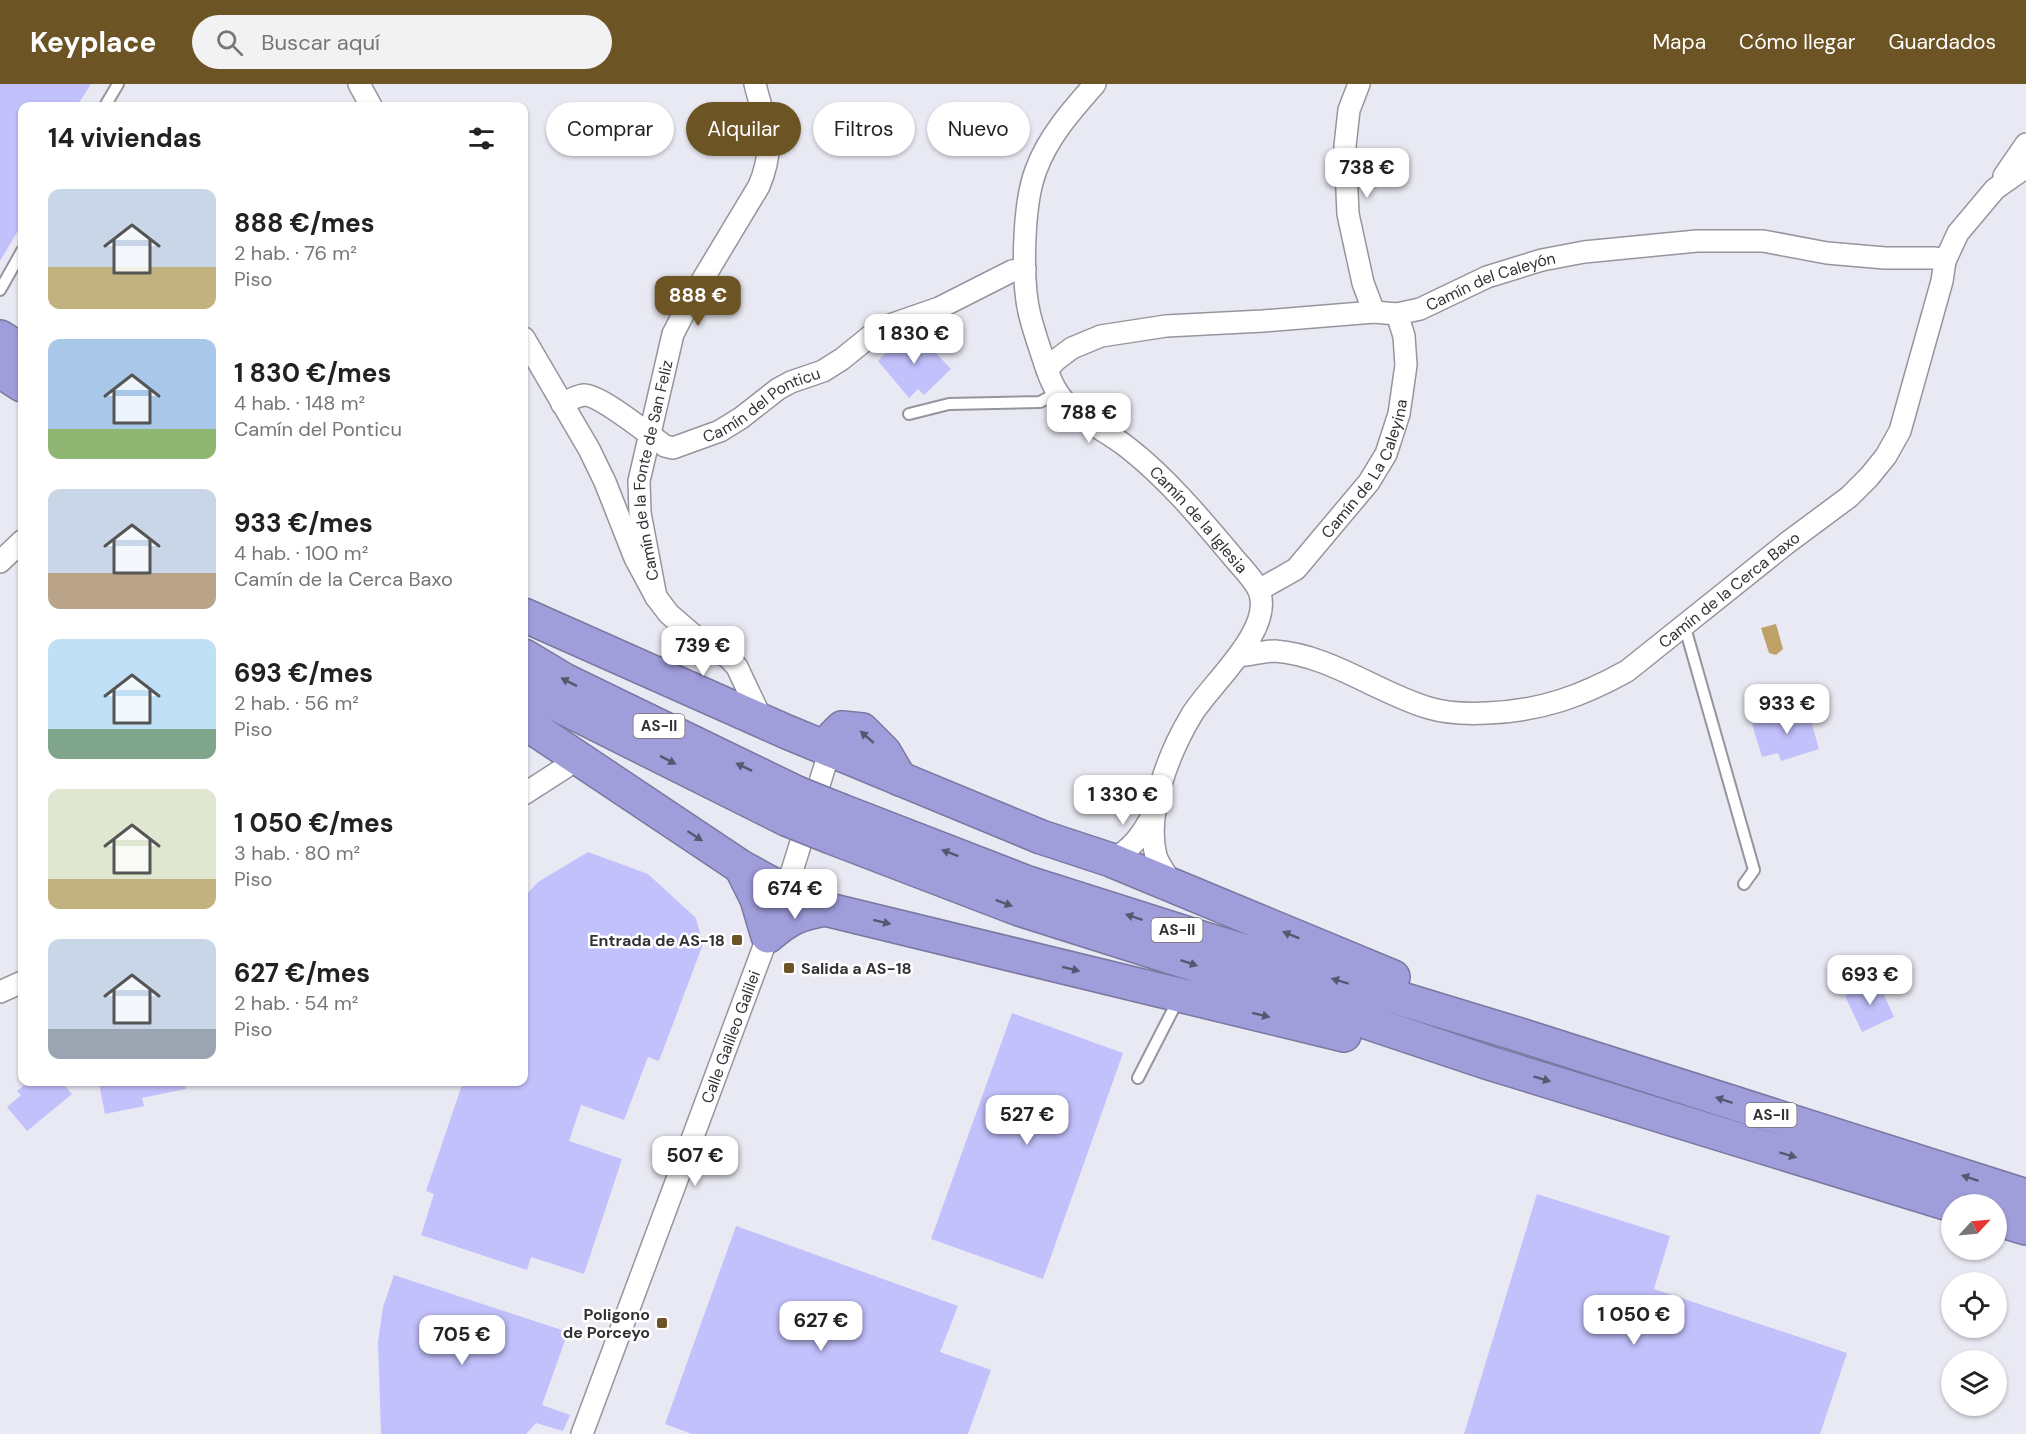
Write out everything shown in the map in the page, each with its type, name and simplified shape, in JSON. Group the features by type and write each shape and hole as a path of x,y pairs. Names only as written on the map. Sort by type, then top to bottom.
{"highway":[{"path":"0,338 18,349"},
{"path":"0,371 18,382"},
{"path":"528,617 731,709 830,750 833,737 842,728 861,730 884,752 900,778 1041,837 1076,859 1126,864 1415,986 1517,1034"},
{"name":"AS-II","path":"528,658 791,806"},
{"name":"AS-II","path":"528,687 554,703 836,824 1019,909 1486,1062 1941,1202"},
{"path":"528,725 741,867 788,883 825,909 1414,1052 1486,1062"},
{"name":"AS-II","path":"836,824 1517,1034 2026,1196"},
{"path":"741,867 757,899 768,936 787,920 825,909"},
{"path":"2007,1222 2026,1228"}],"street":[{"path":"359,84 369,102"},
{"name":"Camín de la Fonte de San Feliz","path":"656,597 640,513 639,482 673,334 691,299 759,186 767,167 769,134 755,84"},
{"name":"Camín de la Iglesia","path":"1095,84 1068,115 1036,168 1028,196 1025,269 1029,314 1057,393 1068,405 1129,449 1157,474 1208,527 1259,590 1262,604 1258,623 1250,640 1192,715 1172,752 1155,813 1154,836 1126,864"},
{"path":"1359,84 1349,110 1345,147 1348,214 1363,283 1374,312"},
{"path":"1995,189 2026,144"},
{"name":"Camín de la Cerca Baxo","path":"1239,656 1274,651 1313,659 1429,708 1453,714 1508,713 1559,703 1627,670 1849,497 1886,456 1900,431 1946,261 1958,233 1995,189 2026,167"},
{"name":"Camín del Caleyón","path":"1047,370 1072,348 1101,336 1166,326 1374,312 1397,314 1420,309 1487,277 1542,260 1584,252 1697,242 1763,241 1827,253 1885,258 1935,258 1946,261"},
{"name":"Camín del Ponticu","path":"562,404 586,395 606,403 650,436 665,446 673,448 720,431 778,389 823,371 842,359 873,334 939,308 1012,271 1025,269"},
{"name":"Camín de La Caleyina","path":"1259,590 1296,569 1370,482 1386,454 1399,414 1406,366 1404,336 1397,314"},
{"path":"528,345 589,449 636,558 656,597 669,614 698,639 729,658 737,667 763,722"},
{"path":"0,562 18,545"},
{"path":"698,639 725,674 733,696 731,709"},
{"name":"Calle Galileo Galilei","path":"584,1432 788,883 830,750"},
{"path":"528,791 566,767 572,755"},
{"name":"Camín de la Iglesia","path":"1126,864 1125,853 1142,834 1155,813"},
{"path":"0,992 18,984"}],"lane":[{"path":"107,102 118,84"},
{"path":"0,290 18,258"},
{"path":"909,414 949,404 1040,402 1057,393"},
{"path":"1684,624 1754,870 1744,884"},
{"path":"1138,1078 1181,995"}],"shaded area":[{"path":"1776,624 1783,649 1776,655 1769,653 1761,628"}],"building":[{"path":"0,84 91,84 80,102 18,102 18,231 0,261"},
{"path":"918,334 951,369 924,395 918,389 909,398 878,361 900,337"},
{"path":"1807,707 1819,749 1781,761 1778,753 1762,757 1752,724"},
{"path":"588,852 648,874 696,918 703,944 659,1061 648,1057 624,1120 581,1105 569,1141 622,1159 584,1274 531,1257 527,1270 421,1235 434,1194 426,1191 462,1086 528,1086 528,893 538,882"},
{"path":"1877,980 1894,1017 1862,1032 1845,996"},
{"path":"1012,1013 1123,1053 1043,1279 931,1239"},
{"path":"23,1086 65,1086 72,1094 27,1131 7,1107 21,1095 17,1091"},
{"path":"99,1086 186,1086 186,1089 142,1098 144,1106 105,1114"},
{"path":"1537,1194 1670,1236 1654,1289 1847,1353 1820,1434 1464,1434"},
{"path":"736,1226 958,1306 940,1352 991,1370 968,1434 692,1434 665,1424"},
{"path":"394,1275 568,1332 542,1405 570,1415 563,1431 536,1423 526,1434 381,1434 378,1342 383,1307"}],"place":[{"name":"Entrada de AS-18","path":"737,940"},
{"name":"Salida a AS-18","path":"789,968"},
{"name":"Poligono de Porceyo","path":"662,1323"}]}
